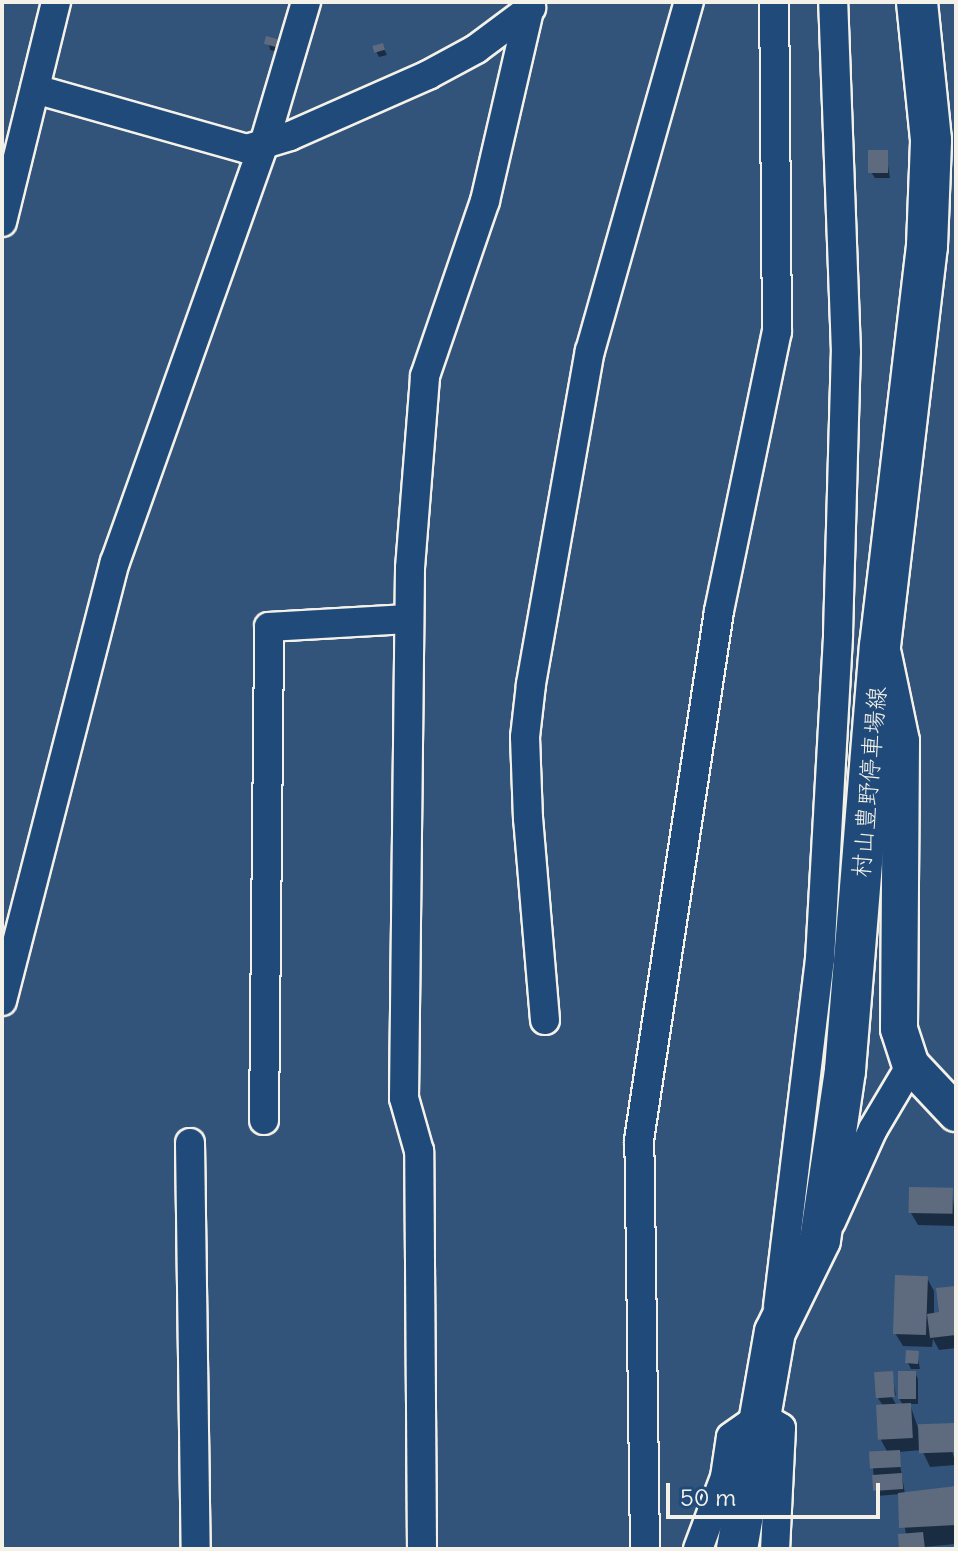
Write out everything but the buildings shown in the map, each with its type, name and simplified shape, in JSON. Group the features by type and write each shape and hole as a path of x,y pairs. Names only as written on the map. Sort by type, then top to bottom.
{"main road":[{"name":"村山豊野停車場線","path":"737,1549 775,1332 820,1240 845,1070 880,646 927,246 931,140 917,2"}],"street":[{"path":"2,222 56,2"},
{"path":"2,1001 115,562 264,144 306,2"},
{"path":"545,1020 525,737 531,684 590,351 689,2"},
{"path":"645,1549 639,1140 719,611 777,332 774,2"},
{"path":"775,1332 820,959 838,634 846,352 833,2"},
{"path":"35,89 247,149 428,75 476,49 531,5"},
{"path":"422,1549 419,1151 404,1098 407,619 425,376 485,201 531,5"},
{"path":"264,1120 269,627 407,619"},
{"path":"880,646 901,741 899,1029 911,1065 956,1113"},
{"path":"820,1240 873,1129 911,1065"},
{"path":"190,1143 196,1549"},
{"path":"698,1549 725,1477 731,1437 761,1416 781,1428 775,1549"}]}
